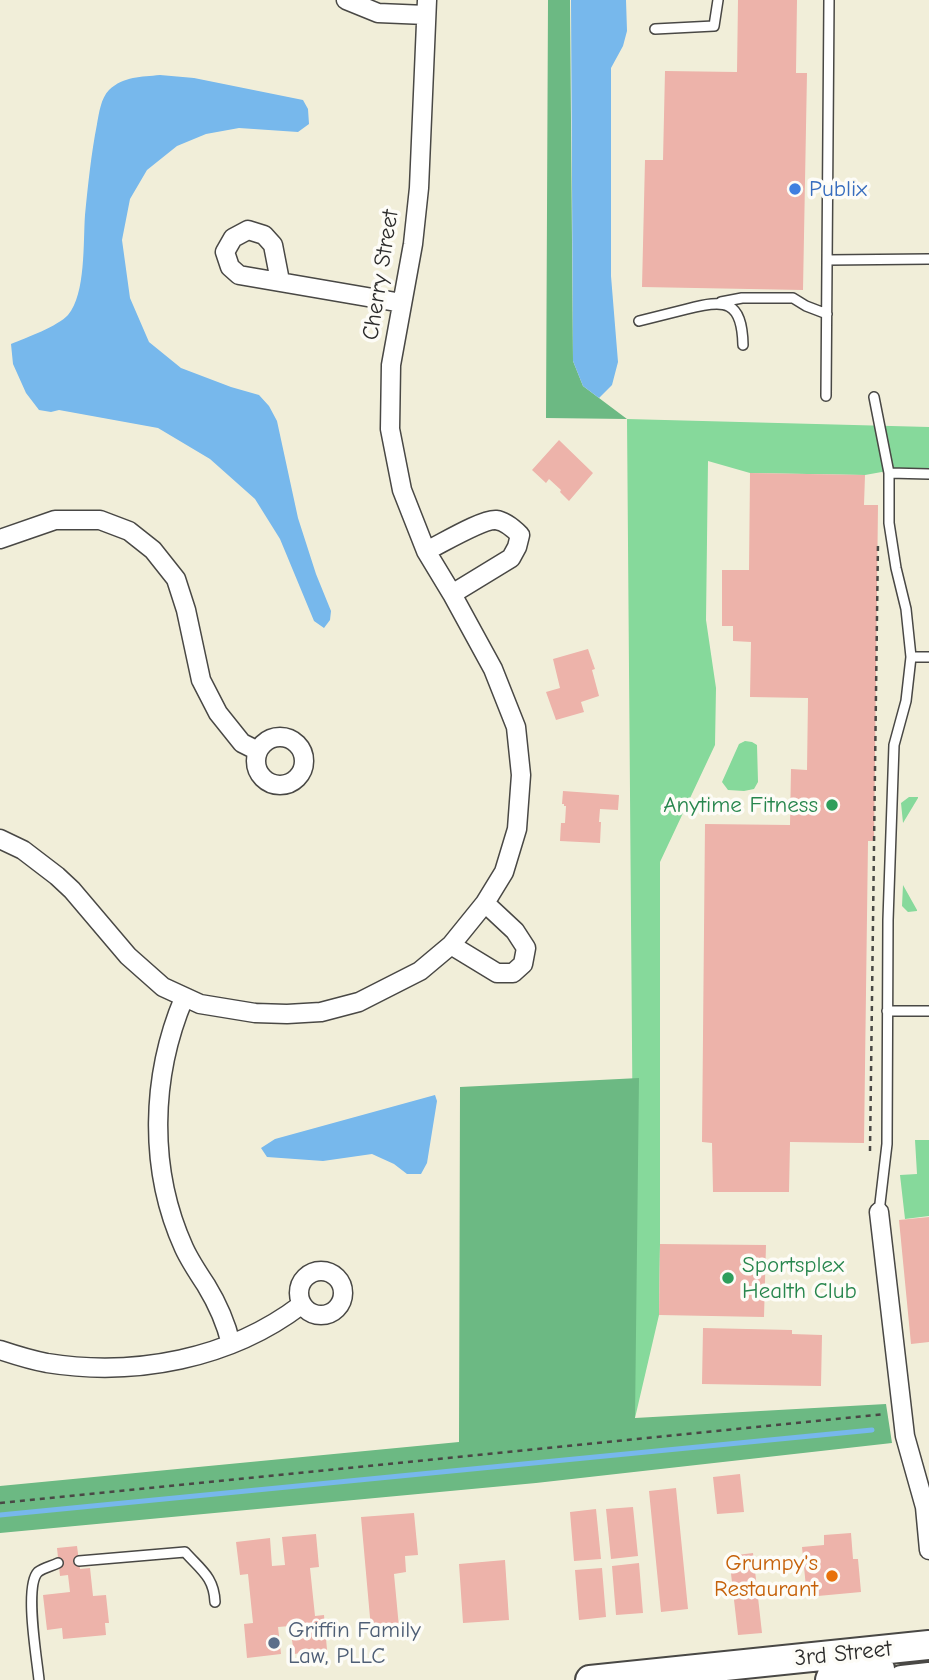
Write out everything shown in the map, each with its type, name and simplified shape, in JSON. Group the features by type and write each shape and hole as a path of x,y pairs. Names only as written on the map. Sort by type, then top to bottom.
{"main road":[{"name":"3rd Street","path":"590,1680 680,1676 929,1645"},
{"path":"830,1680 832,1675 925,1662 920,1674"}],"street":[{"path":"346,0 378,13 427,8"},
{"name":"Cherry Street","path":"0,839 23,850 57,876 128,956 163,987 200,1004 255,1013 321,1012 359,1002 420,971 451,945 485,903 504,872 517,829 521,775 516,727 493,668 426,551 402,490 390,429 391,365 414,244 419,188 427,8"},
{"path":"280,281 402,303"},
{"path":"0,539 55,520 100,520 130,531 153,550 176,579 201,680 218,713 242,743 258,751"},
{"path":"426,551 481,524 497,520 512,527 520,535 510,558 452,594"},
{"path":"451,945 497,973 513,973 523,964 526,948 514,931 485,903"},
{"path":"184,998 173,1024 160,1082 158,1129 163,1177 173,1219 184,1248 219,1309 231,1343"},
{"path":"879,1212 905,1436 925,1507 929,1550"},
{"path":"0,1350 47,1363 101,1368 167,1363 192,1358 255,1334 301,1305"}],"lane":[{"path":"655,29 714,26 719,0"},
{"path":"826,396 829,0"},
{"path":"828,260 929,258"},
{"path":"639,321 705,304 742,298 793,298 827,314"},
{"path":"721,302 735,311 742,326 743,345"},
{"path":"874,397 889,473 889,523 906,609 911,657 906,701 894,745 888,920 887,1144 879,1212"},
{"path":"889,473 929,474"},
{"path":"911,657 929,657"},
{"path":"887,1011 929,1012"},
{"path":"79,1561 185,1552 209,1578 214,1587 215,1602"},
{"path":"39,1680 32,1583 39,1572 58,1563"}],"path":[{"path":"870,1151 878,531"},
{"path":"0,1503 902,1412"}],"green space":[{"path":"548,0 570,0 573,361 583,386 627,419 546,418"},
{"path":"627,419 929,427 929,468 904,468 865,475 750,473 708,461 706,620 716,688 715,745 660,862 659,1315 635,1418"},
{"path":"745,741 757,745 758,782 754,789 728,790 722,782 739,744"},
{"path":"909,797 918,798 903,823 901,803"},
{"path":"903,885 917,911 908,912 902,906"},
{"path":"639,1078 635,1418 886,1404 892,1443 536,1483 0,1533 0,1486 459,1442 460,1087"},
{"path":"915,1140 929,1140 929,1216 905,1219 900,1175 917,1174"}],"water":[{"path":"571,0 626,0 627,31 623,46 611,68 611,276 618,362 612,385 599,398 583,386 573,361"},
{"path":"160,75 194,78 303,100 308,109 309,124 298,132 239,128 206,134 177,146 147,170 130,199 122,240 130,298 149,342 181,368 259,395 277,421 298,518 331,611 330,620 324,628 314,621 280,539 255,499 210,459 158,428 59,410 39,410 26,393 13,364 11,344 57,323 68,315 74,306 81,281 91,159 104,97 121,82"},
{"path":"435,1095 437,1101 427,1163 421,1174 407,1174 394,1164 372,1154 323,1161 267,1157 261,1148 275,1139"}],"building":[{"path":"738,0 797,0 796,73 807,73 803,290 642,287 645,160 663,160 665,71 737,72"},
{"path":"559,440 593,473 569,501 549,479 546,483 532,470"},
{"path":"750,473 865,475 864,505 878,505 874,841 868,841 864,1143 790,1142 789,1192 713,1192 712,1143 702,1142 705,824 790,825 791,769 807,770 808,698 750,697 751,642 733,641 733,626 722,626 722,570 749,570"},
{"path":"588,649 595,669 592,670 599,696 581,702 584,712 556,720 546,692 560,688 553,659"},
{"path":"563,791 619,795 618,810 600,809 600,843 560,841 561,823 565,823"},
{"path":"929,1217 929,1342 911,1344 899,1220"},
{"path":"660,1244 766,1245 764,1317 659,1315"},
{"path":"703,1328 792,1330 792,1334 822,1335 821,1386 702,1384"},
{"path":"740,1474 744,1512 717,1514 713,1477"},
{"path":"676,1488 688,1609 661,1612 649,1491"},
{"path":"633,1507 638,1556 611,1559 606,1509"},
{"path":"596,1509 601,1559 574,1561 570,1512"},
{"path":"414,1513 418,1555 405,1556 406,1572 394,1574 400,1638 372,1640 361,1517"},
{"name":"Grumpy's Restaurant","path":"851,1533 853,1559 858,1559 861,1592 807,1597 802,1547 824,1545 824,1535"},
{"path":"316,1534 319,1567 310,1568 315,1616 324,1615 327,1650 294,1654 290,1626 278,1627 281,1654 247,1658 244,1624 253,1623 248,1574 240,1575 236,1542 270,1538 272,1566 285,1565 282,1537"},
{"path":"77,1546 80,1569 90,1568 93,1596 106,1595 109,1623 105,1623 106,1635 63,1639 62,1628 47,1630 43,1595 70,1592 68,1575 60,1576 57,1548"},
{"path":"753,1553 762,1633 738,1635 729,1556"},
{"path":"505,1560 509,1620 463,1623 459,1564"},
{"path":"639,1563 643,1613 616,1615 612,1566"},
{"path":"602,1568 606,1617 579,1620 575,1570"}],"waterway":[{"path":"0,1515 872,1430"}],"place":[{"name":"Publix","path":"795,189"},
{"name":"Anytime Fitness","path":"832,805"},
{"name":"Sportsplex Health Club","path":"728,1278"},
{"name":"Grumpy's Restaurant","path":"832,1576"},
{"name":"Griffin Family Law, PLLC","path":"274,1643"}]}
